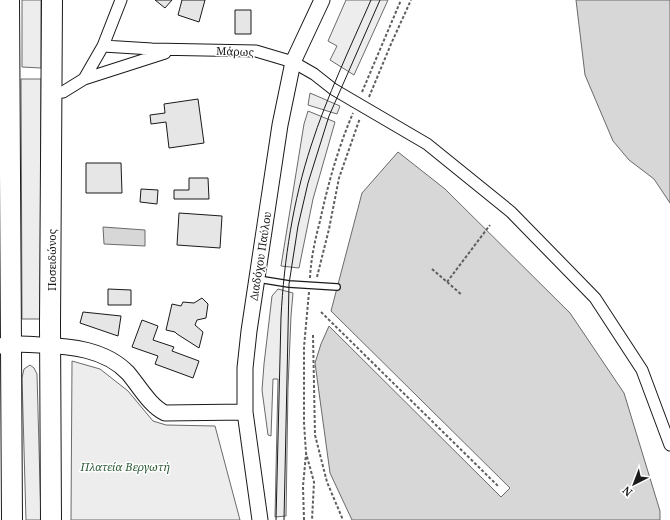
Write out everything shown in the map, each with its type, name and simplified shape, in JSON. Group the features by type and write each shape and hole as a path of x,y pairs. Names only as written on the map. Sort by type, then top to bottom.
{"highway":[{"path":"9,0 5,136 6,345 12,520"},
{"name":"Ποσειδώνος","path":"51,520 50,346 52,0"}],"street":[{"path":"103,46 121,0"},
{"name":"Διαδόχου Παύλου","path":"260,520 245,412 249,331 280,125 294,62 322,0"},
{"name":"Μάρως","path":"84,79 103,46 175,50 256,51 294,62 314,74 333,89 427,144 511,212 595,298 642,370 670,445"},
{"name":"Μάρως","path":"52,93 63,92 84,79 175,50"},
{"path":"6,345 64,346 81,349 109,360 126,372 155,407 165,413 245,412"}],"lane":[{"path":"256,279 289,284 337,287"}],"path":[{"path":"317,281 339,178 356,129 361,105 401,0"},
{"path":"304,520 302,486 306,453 304,423 304,347 311,260 328,186 344,133 361,105 411,0"},
{"path":"447,282 490,225"},
{"path":"432,268 462,295"},
{"path":"321,312 498,486"},
{"path":"314,336 315,435 328,482 344,520"},
{"path":"306,453 314,482 312,520"}],"shaded area":[{"path":"22,0 41,0 41,68 22,67"},
{"path":"346,0 388,0 354,75 330,60 337,46 328,41"},
{"path":"576,0 670,0 670,203 654,179 629,160 613,141 585,75"},
{"path":"21,79 41,79 40,319 22,319"},
{"path":"310,93 340,106 337,114 308,105"},
{"path":"308,111 335,122 313,199 299,268 281,266 304,124"},
{"path":"398,152 445,189 570,313 624,393 660,511 660,520 352,520 330,473 315,363 329,326 501,497 510,488 331,311 362,193"},
{"path":"103,227 145,230 145,246 104,244"},
{"path":"278,289 293,293 288,388 286,516 275,517 278,379 273,379 271,436 268,435 262,390 272,296"},
{"name":"Πλατεία Βεργωτή","path":"72,361 100,369 128,391 153,421 166,425 215,426 240,520 71,520"},
{"path":"30,365 34,368 37,374 41,520 26,520 22,378 24,369"}],"building":[{"path":"155,0 172,0 165,8"},
{"path":"182,0 205,0 199,22 178,15"},
{"path":"235,10 251,10 251,34 235,34"},
{"path":"198,99 204,143 169,148 166,122 151,124 150,115 165,113 164,104"},
{"path":"86,163 121,163 122,193 86,193"},
{"path":"189,178 208,178 209,199 174,199 174,190 189,190"},
{"path":"141,189 158,190 157,204 140,202"},
{"path":"179,213 222,216 220,248 177,245"},
{"path":"108,289 131,290 131,305 108,305"},
{"path":"202,298 208,304 206,318 197,320 195,325 203,332 199,348 175,332 166,330 172,304 181,306 183,302 194,303"},
{"path":"83,312 121,316 118,336 80,323"},
{"path":"142,320 158,326 153,340 174,347 172,351 199,361 193,378 155,364 158,356 132,347"}],"tram line":[{"path":"276,520 281,317 284,274 294,209 317,127 339,72 371,0"},
{"path":"284,520 289,284 298,226 308,183 329,116 380,0"}]}
